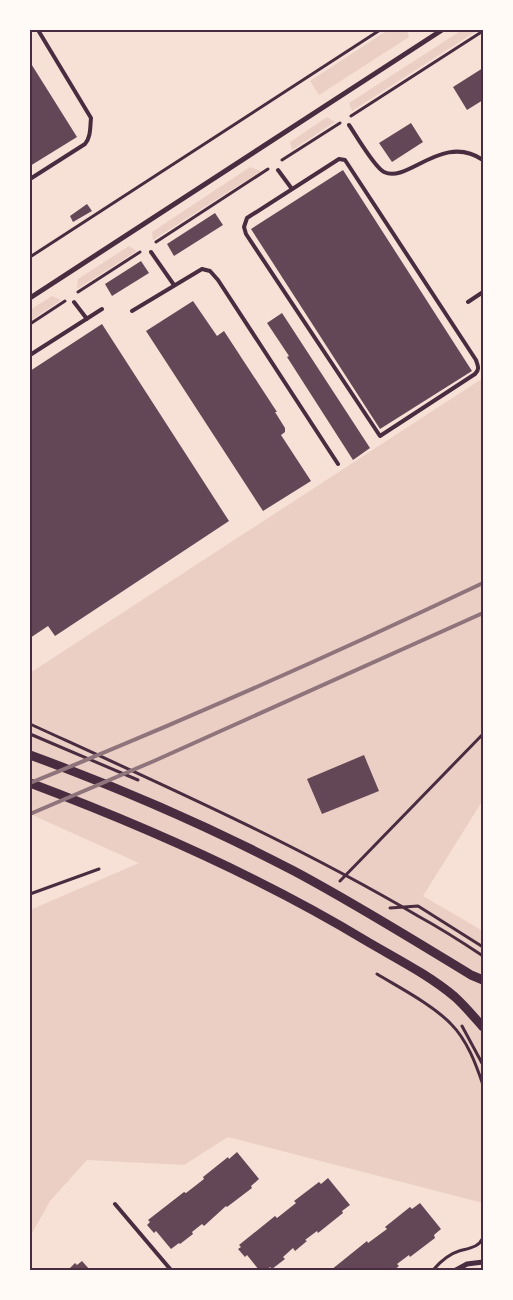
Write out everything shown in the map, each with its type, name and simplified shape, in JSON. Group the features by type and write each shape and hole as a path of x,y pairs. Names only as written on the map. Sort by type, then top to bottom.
{"street":[{"path":"30,298 442,30"},
{"path":"30,754 99,780 240,844 334,893 483,980"},
{"path":"30,784 100,809 157,833 235,870 325,917 427,978 453,996 483,1027"},
{"path":"456,1270 467,1264 483,1262"}],"lane":[{"path":"30,179 85,144 88,140 91,118 38,30"},
{"path":"349,125 378,167 389,173 398,173 442,153 470,153 483,160"},
{"path":"339,159 345,160 476,360 478,371 475,374 380,436 244,228 247,218 292,189 339,159"},
{"path":"278,170 292,189"},
{"path":"151,252 174,285"},
{"path":"132,312 202,269 210,271 218,280 338,464"},
{"path":"468,302 483,292"},
{"path":"74,302 87,319"},
{"path":"30,355 102,309"},
{"path":"115,1204 171,1270"}],"path":[{"path":"30,257 380,30"},
{"path":"148,247 483,30"},
{"path":"30,324 141,252"},
{"path":"30,724 190,797 346,875 420,916 483,956"},
{"path":"334,893 346,875 483,734"},
{"path":"30,894 99,869"},
{"path":"377,974 452,1024 465,1043 483,1085"}],"shaded area":[{"path":"388,30 407,30 409,37 319,95 310,81"},
{"path":"462,30 478,30 352,111 349,103"},
{"path":"327,117 335,122 292,150 290,142"},
{"path":"250,167 261,171 153,240 152,232"},
{"path":"129,246 137,251 77,289 78,279"},
{"path":"52,296 61,300 30,321 30,310"},
{"path":"483,378 483,800 423,896 483,931 483,1203 228,1137 184,1165 87,1160 50,1201 30,1237 30,910 139,863 30,814 30,673"}],"building":[{"path":"30,62 77,137 30,166"},
{"path":"483,68 483,100 467,110 453,87"},
{"path":"411,123 423,142 392,162 379,143"},
{"path":"343,170 472,371 380,429 251,229"},
{"path":"87,204 92,211 73,222 70,216"},
{"path":"215,213 223,225 174,256 167,244"},
{"path":"141,261 149,273 112,296 105,284"},
{"path":"193,301 217,336 224,331 277,412 275,412 285,428 285,432 281,435 311,481 263,511 146,331"},
{"path":"282,313 370,448 353,460 267,323"},
{"path":"102,324 229,521 55,636 48,626 30,638 30,371"},
{"path":"364,755 379,791 322,814 307,779"},
{"path":"237,1152 259,1179 251,1186 252,1188 171,1249 156,1231 154,1233 147,1225 150,1222 148,1220 184,1192 186,1193 204,1179 203,1177"},
{"path":"328,1178 350,1205 318,1233 317,1231 305,1240 307,1241 295,1251 293,1248 283,1257 285,1259 272,1269 270,1267 267,1270 259,1270 247,1255 245,1257 238,1249 241,1247 239,1245 275,1216 277,1218 296,1203 294,1201 319,1182 321,1184"},
{"path":"420,1203 441,1229 434,1235 435,1238 410,1257 409,1255 397,1264 399,1266 394,1270 331,1270 367,1241 368,1243 387,1229 385,1227 410,1207 412,1209"},
{"path":"82,1261 90,1270 68,1270 75,1263 77,1265"}],"railway":[{"path":"30,783 258,686 483,583"},
{"path":"30,814 154,761 483,613"}]}
